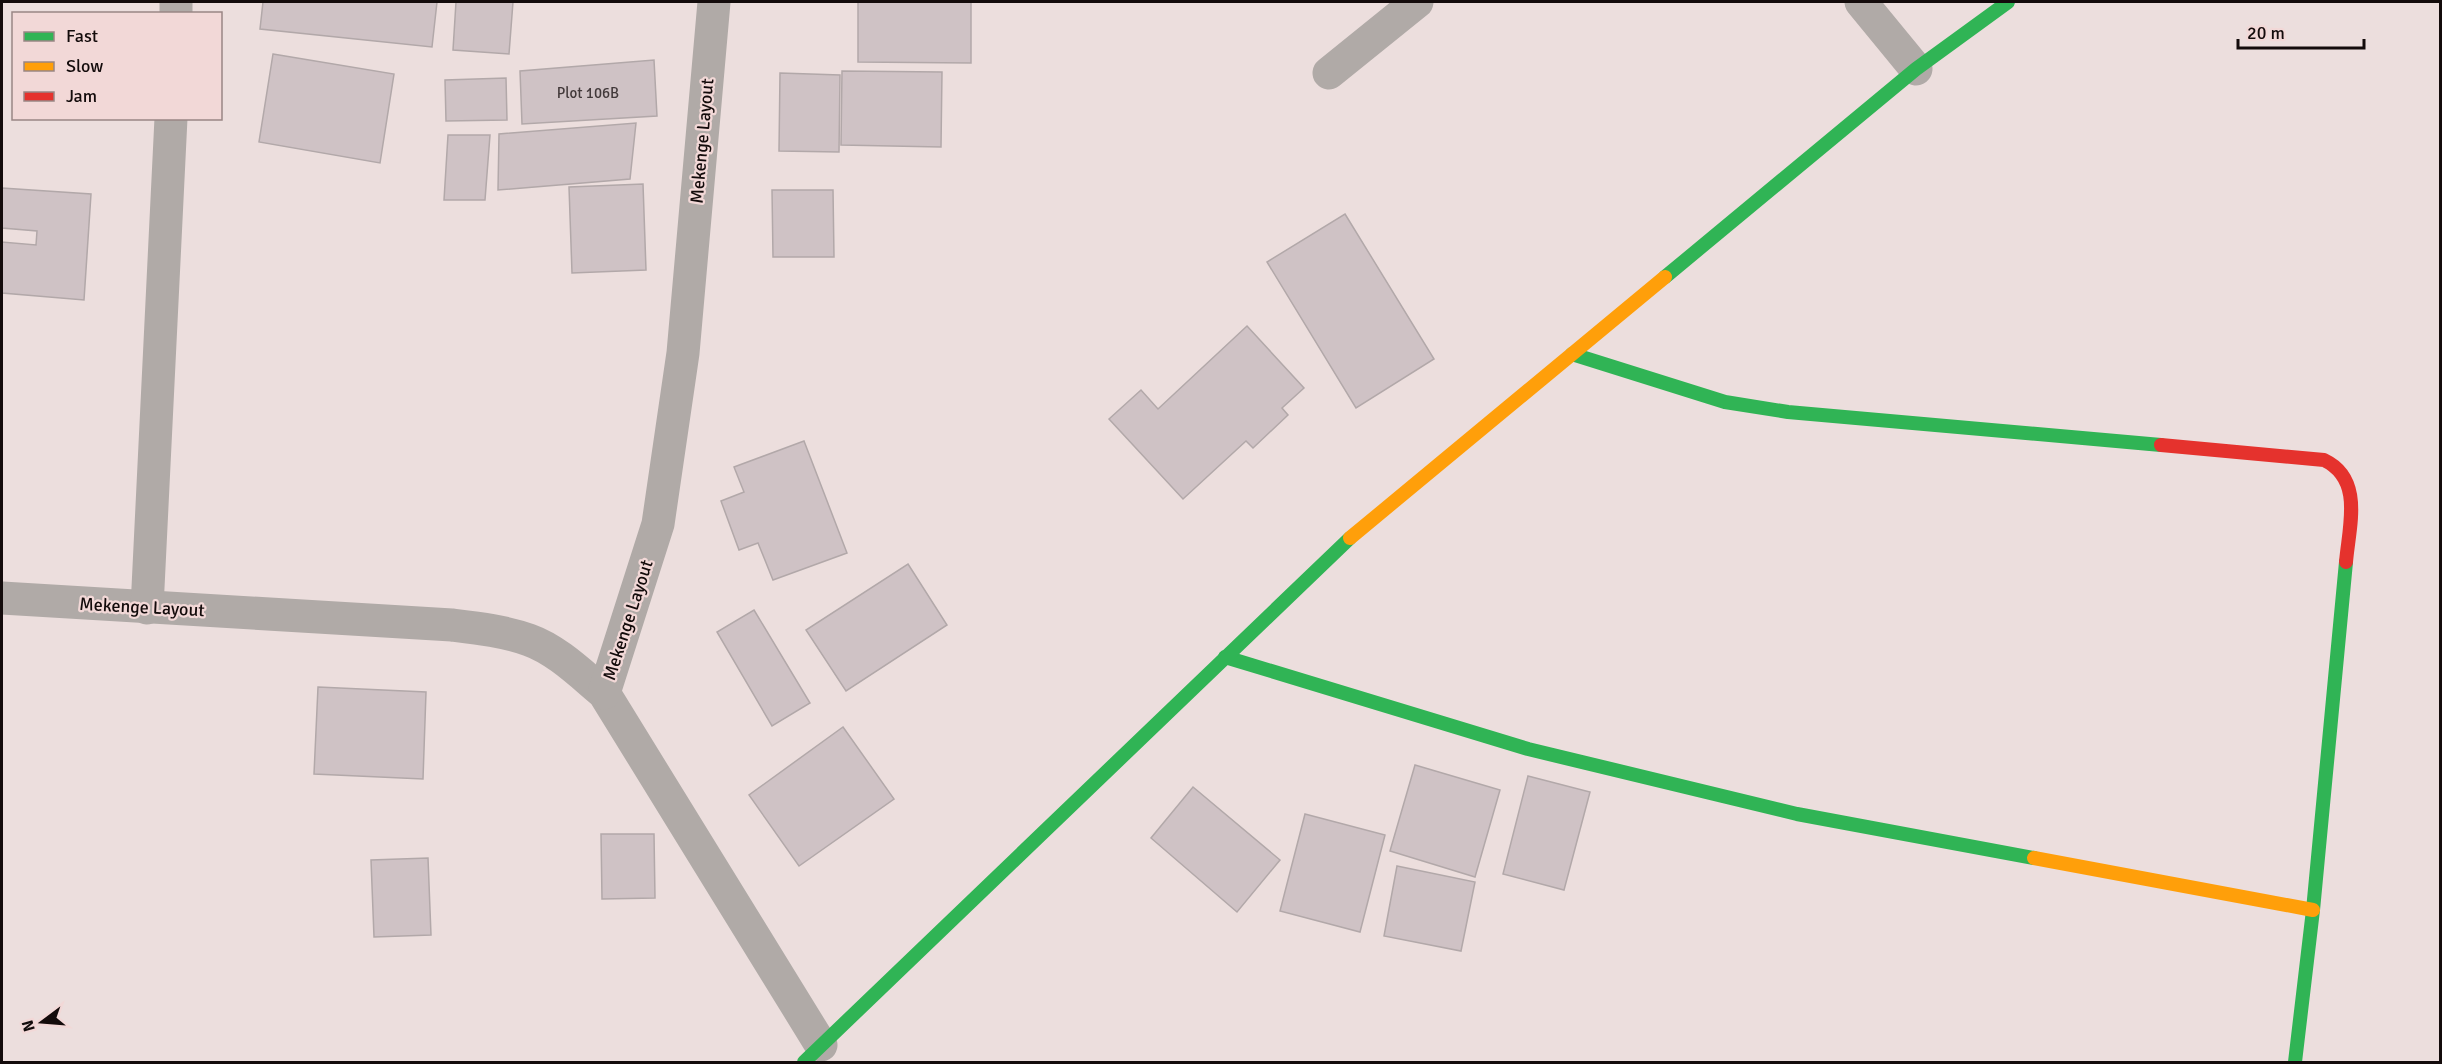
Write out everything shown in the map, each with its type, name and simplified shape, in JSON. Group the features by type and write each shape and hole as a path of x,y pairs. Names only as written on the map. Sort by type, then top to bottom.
{"street":[{"name":"Mekenge Layout","path":"2,598 452,625 489,630 530,640 559,657 604,693 658,524 683,353 714,2"},
{"path":"1329,73 1417,2"},
{"path":"1861,2 1916,69"},
{"path":"604,693 813,1054 1350,538 1916,69 2008,2"},
{"path":"147,608 171,120"},
{"path":"1572,354 1725,402 1788,412 2324,460 2337,466 2349,481 2352,494 2313,910 2295,1062"},
{"path":"1226,657 1528,749 1797,814 2313,910"}],"building":[{"path":"263,2 437,2 432,47 260,29"},
{"path":"456,2 513,2 509,54 453,50"},
{"path":"858,2 971,2 971,63 858,62"},
{"path":"273,54 394,74 380,163 259,142"},
{"path":"654,60 657,116 522,124 520,71"},
{"path":"842,71 942,72 941,147 841,145"},
{"path":"780,73 840,75 839,152 779,151"},
{"path":"506,78 507,120 446,121 445,80"},
{"path":"636,123 630,179 498,190 499,134"},
{"path":"448,135 490,135 485,200 444,200"},
{"path":"643,184 646,270 572,273 569,187"},
{"path":"2,188 91,194 84,300 2,293 2,242 36,245 37,231 2,228"},
{"path":"772,190 833,190 834,257 773,257"},
{"path":"1345,214 1434,359 1356,408 1267,262"},
{"path":"1247,326 1304,388 1282,408 1288,415 1253,448 1246,441 1183,499 1109,419 1141,390 1158,409"},
{"path":"804,441 847,553 773,580 758,543 739,550 721,501 744,492 734,467"},
{"path":"908,564 947,625 846,691 806,630"},
{"path":"754,610 810,703 772,726 717,632"},
{"path":"318,687 426,692 423,779 314,774"},
{"path":"843,727 894,799 799,866 749,795"},
{"path":"1415,765 1500,790 1475,877 1390,851"},
{"path":"1528,776 1590,792 1564,890 1503,874"},
{"path":"1193,787 1280,860 1237,912 1151,838"},
{"path":"1305,814 1385,835 1360,932 1280,911"},
{"path":"601,834 654,834 655,898 602,899"},
{"path":"428,858 431,935 374,937 371,860"},
{"path":"1397,866 1475,882 1461,951 1384,936"}],"traffic: fast":[{"path":"1665,277 1916,69 2008,2"},
{"path":"1572,354 1725,402 1788,412 2161,445"},
{"path":"804,1062 1350,538"},
{"path":"2295,1062 2313,910 2346,562"},
{"path":"1225,657 1528,749 1797,814 2034,858"}],"traffic: slow":[{"path":"1350,538 1665,277"},
{"path":"2034,858 2313,910"}],"traffic: jam":[{"path":"2161,445 2324,460 2337,468 2345,479 2351,505 2346,562"}]}
